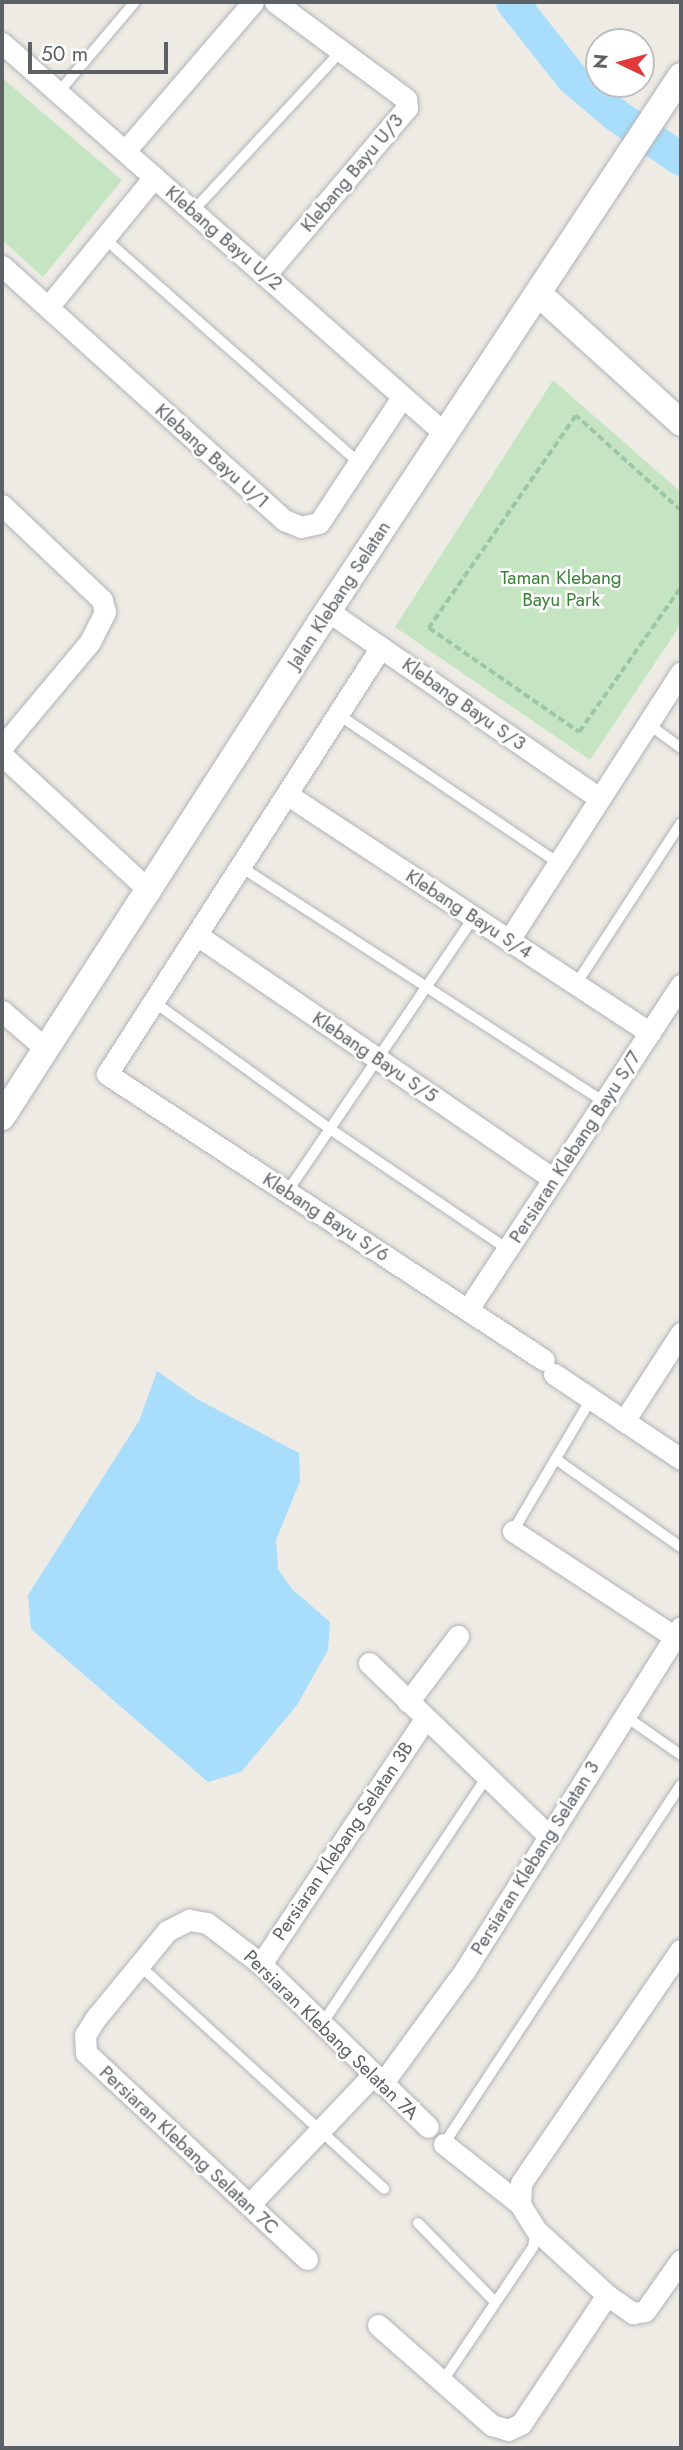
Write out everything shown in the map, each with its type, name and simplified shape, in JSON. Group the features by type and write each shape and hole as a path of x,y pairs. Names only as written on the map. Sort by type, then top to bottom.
{"street":[{"path":"125,151 253,2"},
{"name":"Klebang Bayu U/3","path":"266,274 407,108 406,99 275,2"},
{"name":"Klebang Bayu U/2","path":"2,43 444,433"},
{"name":"Jalan Klebang Selatan","path":"2,1118 328,611 444,433 540,295 681,76"},
{"path":"48,307 154,177"},
{"name":"Klebang Bayu U/1","path":"2,266 284,520 301,527 318,523 401,397"},
{"path":"540,295 681,423"},
{"path":"2,505 102,600 106,612 89,643 2,747"},
{"name":"Klebang Bayu S/3","path":"328,611 600,798"},
{"path":"154,1002 381,647"},
{"path":"509,940 556,862 681,672"},
{"path":"2,755 150,891"},
{"name":"Klebang Bayu S/4","path":"288,794 650,1033"},
{"name":"Klebang Bayu S/5","path":"197,935 554,1179"},
{"name":"Persiaran Klebang Bayu S/7","path":"468,1309 681,985"},
{"name":"Klebang Bayu S/6","path":"154,1002 107,1074 468,1309 591,1399 681,1459"},
{"path":"4,1017 46,1049"},
{"path":"624,1421 681,1333"},
{"path":"513,1531 678,1632"},
{"name":"Persiaran Klebang Selatan 3","path":"249,2205 321,2129 377,2079 465,1970 678,1632"},
{"path":"408,1702 458,1636"},
{"path":"369,1663 549,1836"},
{"name":"Persiaran Klebang Selatan 3B","path":"261,1964 425,1719"},
{"name":"Persiaran Klebang Selatan 7A","path":"85,2035 167,1931 190,1920 207,1923 261,1964 428,2127"},
{"path":"520,2204 521,2183 530,2164 681,1949"},
{"name":"Persiaran Klebang Selatan 7C","path":"85,2035 86,2053 307,2259"},
{"path":"444,2144 520,2204 537,2230 607,2295 633,2313 645,2311 678,2271"},
{"path":"378,2325 492,2425 508,2430 522,2424 607,2295"}],"lane":[{"path":"58,93 135,2"},
{"path":"194,211 341,51"},
{"path":"104,238 359,463"},
{"path":"339,715 556,862"},
{"path":"648,723 681,748"},
{"path":"576,984 681,822"},
{"path":"241,867 604,1102"},
{"path":"287,1192 474,917"},
{"path":"154,1002 330,1129 507,1249"},
{"path":"513,1531 591,1399"},
{"path":"556,1460 681,1547"},
{"path":"625,1716 681,1755"},
{"path":"322,2024 487,1777"},
{"path":"444,2144 681,1785"},
{"path":"139,1965 384,2189"},
{"path":"418,2223 495,2302"},
{"path":"442,2382 533,2247 537,2230"}],"path":[{"path":"681,511 576,416 429,628 579,732 681,587"}],"green space":[{"path":"2,78 122,180 43,277 2,240"},
{"name":"Taman Klebang Bayu Park","path":"553,380 681,492 681,624 590,760 395,627"}],"water":[{"path":"157,1371 197,1399 299,1453 300,1481 276,1540 278,1569 292,1589 330,1622 328,1650 297,1705 241,1772 208,1782 31,1629 28,1595 139,1421"}],"waterway":[{"path":"512,2 572,78 616,115 681,159"}]}
